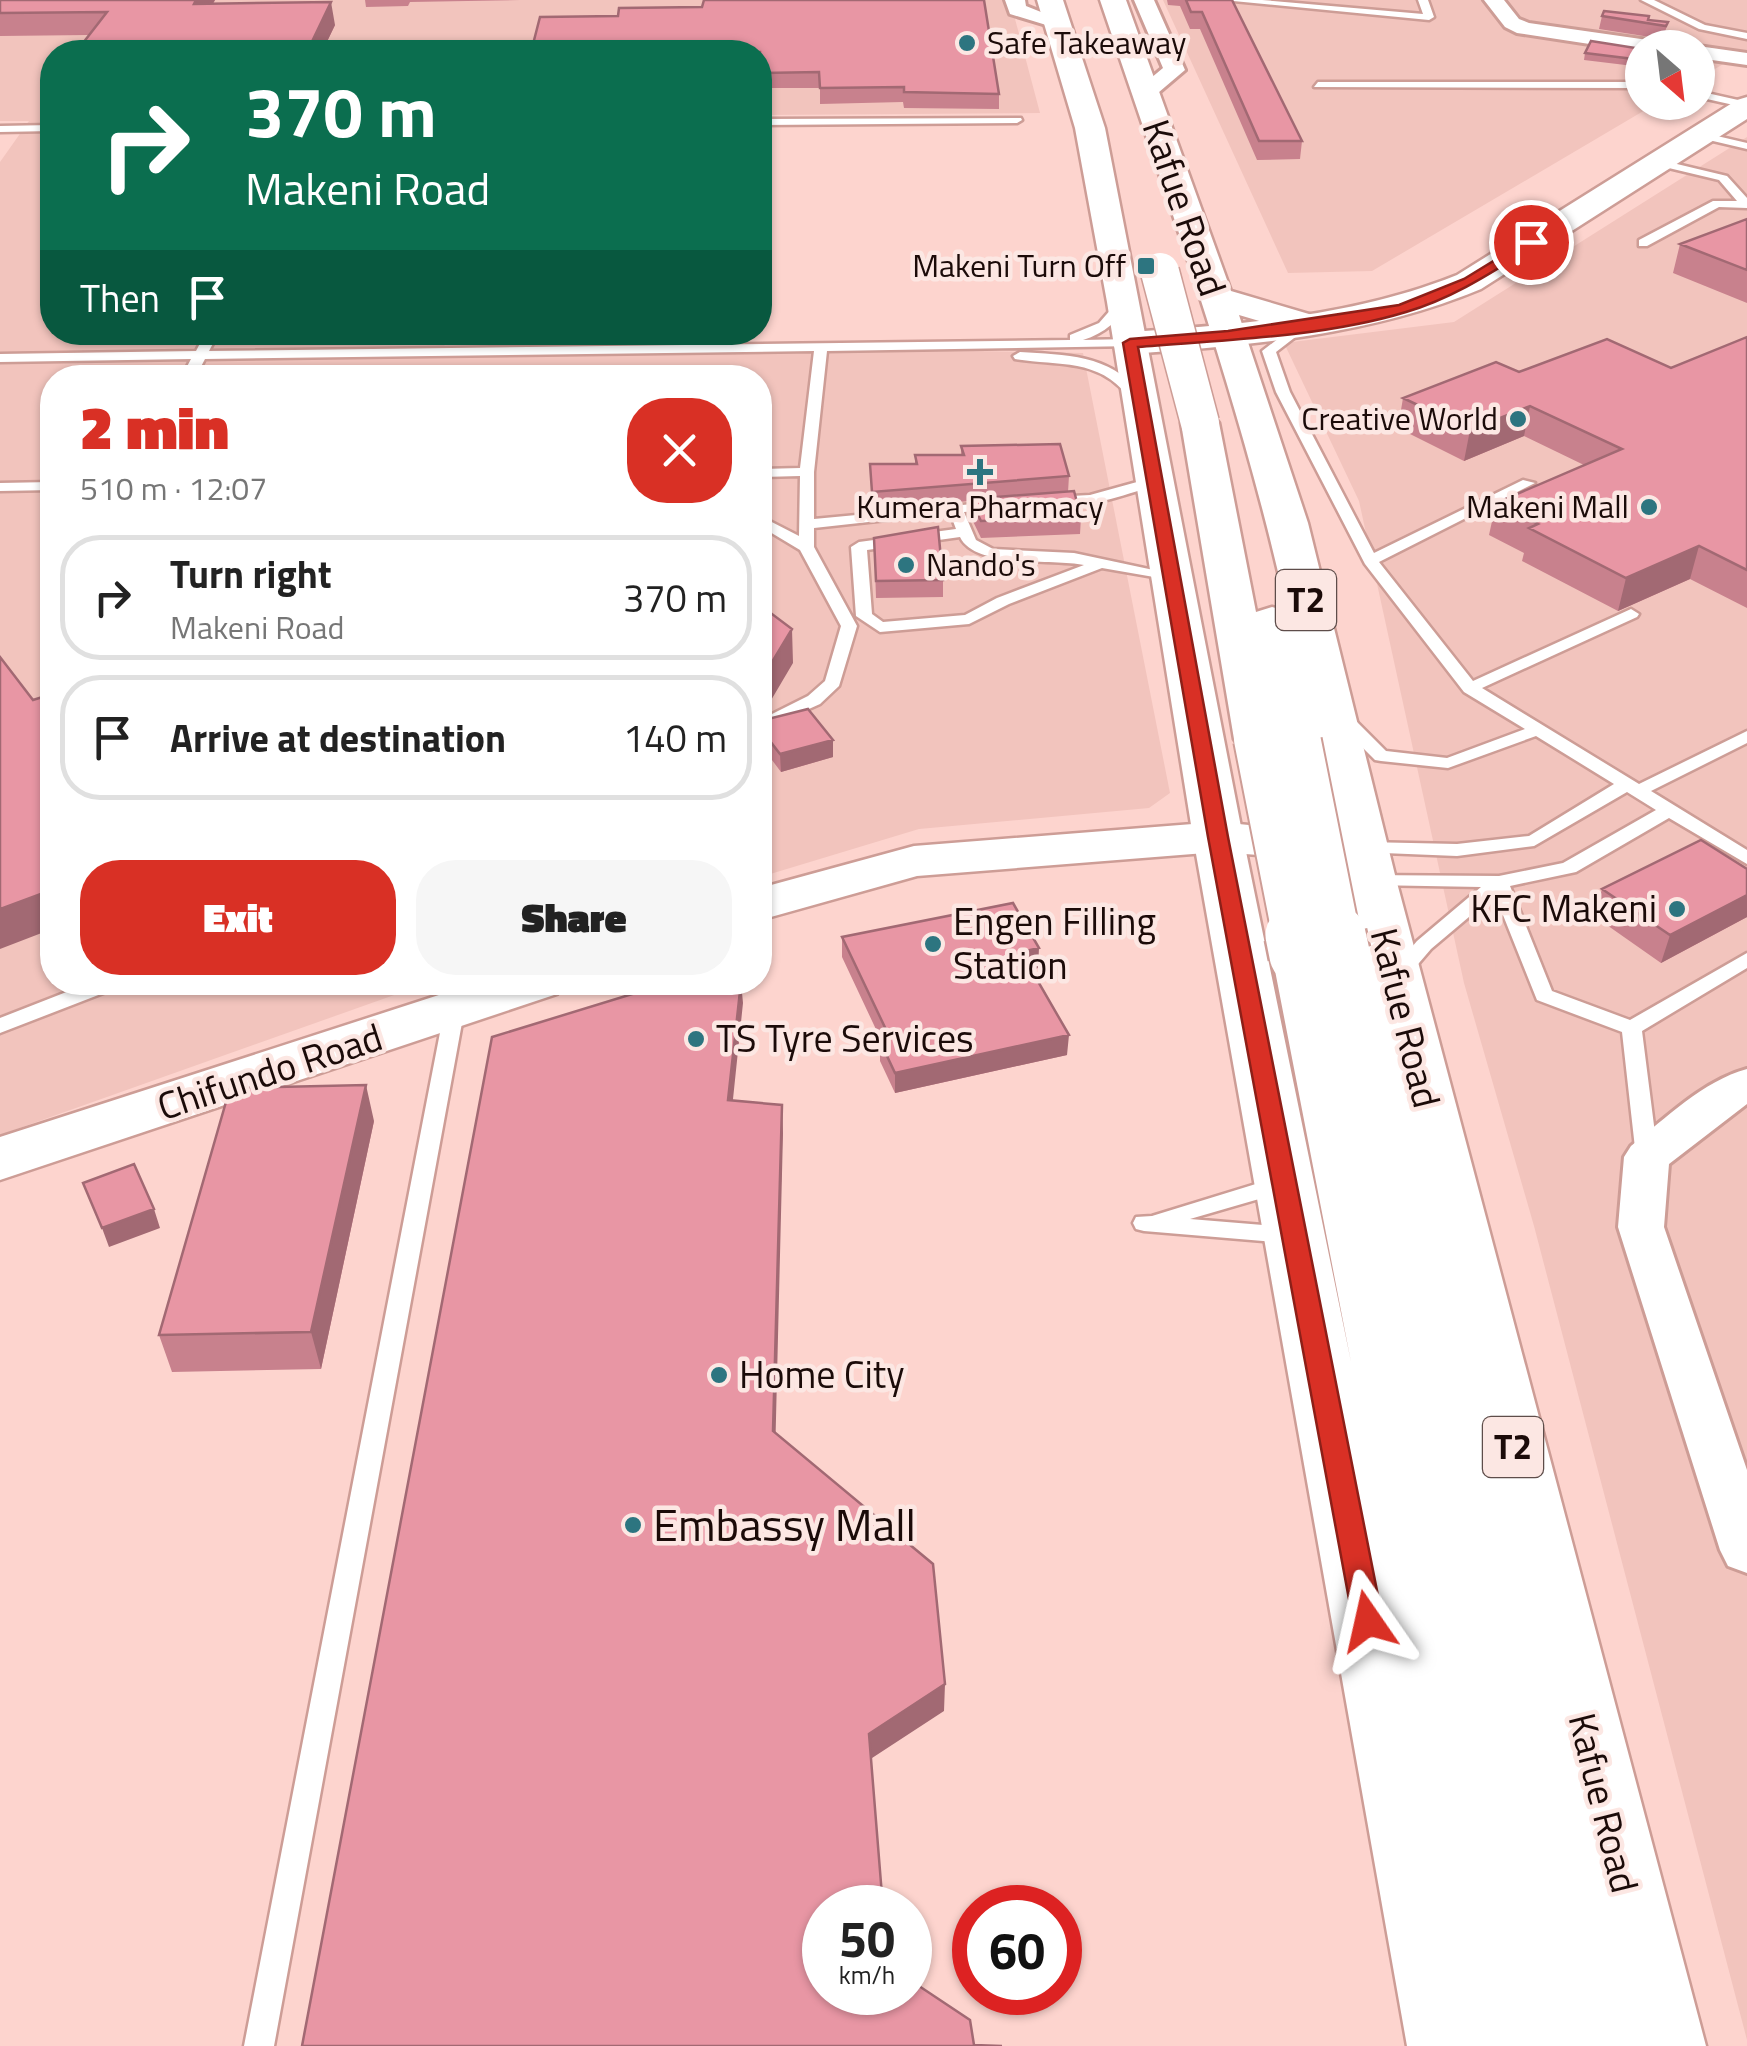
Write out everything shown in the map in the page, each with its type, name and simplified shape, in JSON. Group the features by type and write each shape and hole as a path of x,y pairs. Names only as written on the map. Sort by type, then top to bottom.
{"main road":[{"name":"Kafue Road","path":"1097,0 1215,422 1295,729 1592,2046"},
{"name":"Kafue Road","path":"1114,0 1288,522 1295,729 1367,863 1345,962 1524,2046"},
{"name":"Kafue Road","path":"1058,7 1144,228 1174,272"},
{"name":"Kafue Road","path":"1058,7 1090,128 1124,302 1223,857 1448,2046"},
{"path":"1130,343 1256,343 1307,324 1370,316 1434,298 1468,282 1747,105"},
{"path":"1216,298 1307,324"},
{"path":"772,901 914,861 996,853 1367,863"},
{"name":"Kafue Road","path":"1345,962 1664,2046"},
{"name":"Chifundo Road","path":"0,1159 502,995"}],"street":[{"path":"1015,0 1017,10 1058,7"},
{"path":"1144,0 1174,70 1144,93"},
{"path":"1494,0 1512,23 1524,29 1625,43"},
{"path":"1715,54 1747,59"},
{"path":"1744,1530 1641,1227 1646,1157 1710,1106 1747,1084"}],"lane":[{"path":"1228,0 1429,17 1422,0"},
{"path":"1646,0 1702,27 1747,36"},
{"path":"1318,86 1625,85"},
{"path":"1715,98 1747,105"},
{"path":"772,122 1017,120"},
{"path":"0,129 40,128"},
{"path":"1700,135 1747,146"},
{"path":"1656,162 1723,178 1747,205"},
{"path":"1643,243 1717,203 1747,205"},
{"path":"1054,344 1094,332 1115,318 1124,302"},
{"path":"1307,324 1269,351 1284,392 1370,561 1470,688 1747,858"},
{"path":"0,358 533,350 671,356 821,346 1130,343"},
{"path":"194,365 206,345"},
{"path":"958,345 1006,355 1088,362 1122,377 1142,408"},
{"path":"772,720 814,700 833,684 849,626 806,547 807,472 821,346"},
{"path":"530,365 533,350"},
{"path":"600,365 602,350"},
{"path":"397,365 401,352"},
{"path":"457,365 461,352"},
{"path":"251,365 256,354"},
{"path":"320,365 324,354"},
{"path":"118,365 123,356"},
{"path":"772,473 807,472"},
{"path":"1032,503 1090,499 1155,480"},
{"path":"1370,561 1528,483"},
{"path":"0,487 40,486"},
{"path":"806,524 1013,504"},
{"path":"955,508 970,543 990,553 1074,558 1172,578"},
{"path":"772,527 806,547"},
{"path":"965,532 859,547 864,616 880,627 968,620 1002,601 1102,563"},
{"path":"1470,688 1631,614"},
{"path":"1295,729 1381,756 1448,764 1537,728"},
{"path":"1367,863 1534,841 1632,788 1747,736"},
{"path":"1367,863 1499,882 1569,868 1669,810"},
{"path":"1345,962 1424,945 1499,882"},
{"path":"1499,882 1544,995 1632,1028"},
{"path":"1632,1028 1747,959"},
{"path":"0,1026 79,995"},
{"path":"259,2046 454,1012"},
{"path":"1632,1028 1646,1157"},
{"path":"1290,1209 1144,1224 1290,1209"}],"shaded area":[{"path":"0,0 1010,0 1040,113 772,115 772,40 40,40 40,345 445,345 442,355 854,349 1083,353 1170,793 1149,808 919,829 772,873 772,365 40,365 40,995 394,995 0,1135 0,162 29,121 0,121"},
{"path":"1163,0 1747,0 1747,50 1715,69 1715,30 1625,30 1625,120 1628,120 1372,271 1288,273"},
{"path":"1747,137 1747,2040 1534,1226 1464,983 1359,501 1284,343 1454,322"}],"building":[{"path":"0,0 331,2 313,40 85,40 107,12 0,13"},
{"path":"704,0 984,0 999,94 904,92 904,87 820,88 819,72 772,73 772,40 534,40 540,17 618,16 619,8 702,7"},
{"path":"1186,0 1232,0 1302,141 1259,141 1202,12 1191,12"},
{"path":"1604,11 1668,22 1666,26 1602,16"},
{"path":"1591,41 1625,46 1625,58 1585,53"},
{"path":"1747,219 1747,270 1680,244"},
{"path":"1747,337 1747,570 1699,546 1626,578 1529,528 1538,524 1496,503 1622,449 1530,406 1470,430 1403,398 1496,362 1519,372 1607,339 1671,368"},
{"path":"1060,444 1069,476 872,492 870,464 917,464 915,455 964,455 961,446"},
{"path":"1074,491 1081,517 981,521 970,499"},
{"path":"938,527 943,580 876,581 874,538"},
{"path":"772,614 792,629 772,662"},
{"path":"0,657 33,700 40,698 40,894 0,909"},
{"path":"808,709 833,740 780,754 772,744 772,718"},
{"path":"1701,840 1747,869 1747,895 1670,935 1602,889"},
{"path":"1013,903 1039,948 1021,952 1069,1035 895,1073 880,1041 890,1038 842,937"},
{"name":"Embassy Mall","path":"629,995 740,995 728,1100 782,1105 773,1431 933,1564 945,1684 869,1734 881,1885 802,1885 802,2015 932,2015 932,1995 952,2008 952,2015 970,2020 974,2045 1002,2046 302,2046 492,1037"},
{"path":"366,1085 311,1332 159,1335 230,1088"},
{"path":"134,1164 154,1209 102,1228 83,1183"}],"place":[{"name":"Safe Takeaway","path":"967,43"},
{"name":"Makeni Turn Off","path":"1146,266"},
{"name":"Creative World","path":"1518,419"},
{"name":"Kumera Pharmacy","path":"980,472"},
{"name":"Makeni Mall","path":"1649,507"},
{"name":"Nando's","path":"906,565"},
{"name":"KFC Makeni","path":"1677,909"},
{"name":"Engen Filling Station","path":"933,944"},
{"name":"TS Tyre Services","path":"696,1039"},
{"name":"Home City","path":"719,1375"},
{"name":"Embassy Mall","path":"633,1525"}],"route":[{"path":"1368,1621 1218,837 1130,343 1228,335 1404,308 1468,282 1531,242"}]}
